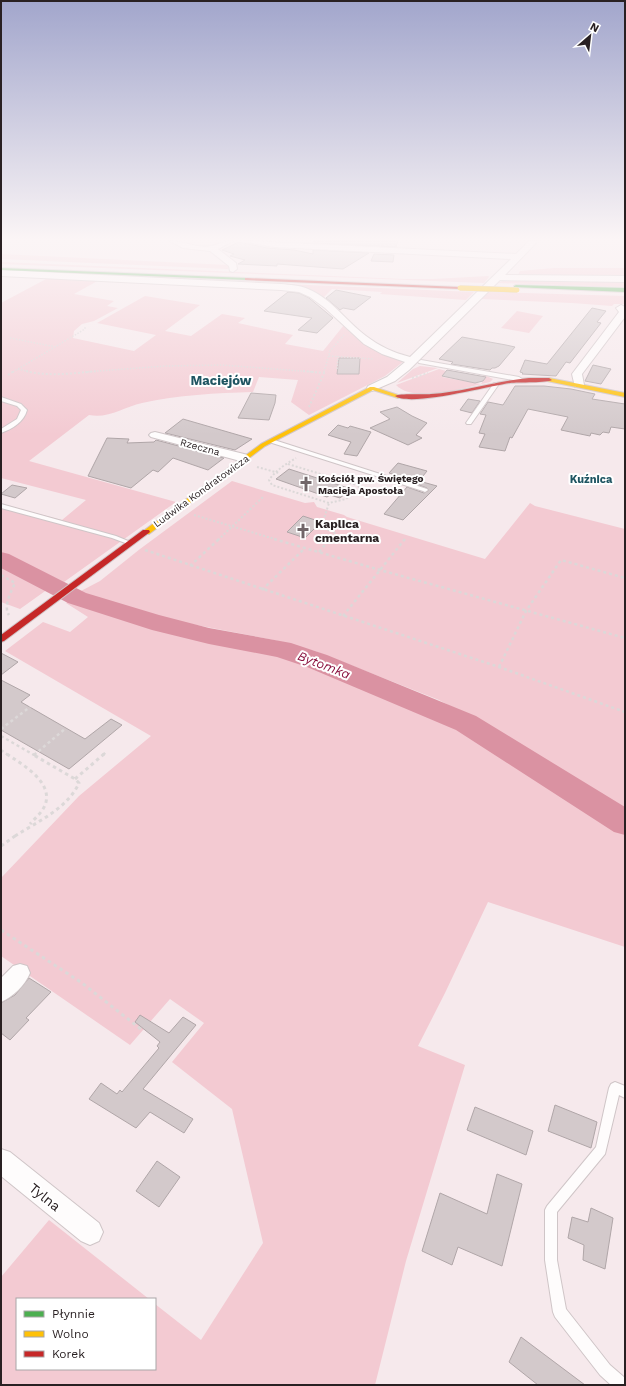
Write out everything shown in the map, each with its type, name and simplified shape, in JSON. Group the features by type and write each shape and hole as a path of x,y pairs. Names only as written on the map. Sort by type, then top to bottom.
{"main road":[{"path":"578,379 625,395"},
{"path":"372,388 388,394 406,397 440,395 496,384 526,380 559,382"},
{"name":"Ludwika Kondratowicza","path":"1,639 174,510 248,462 271,441 372,388"}],"street":[{"path":"327,306 378,348 390,354 416,361"},
{"name":"Ludwika Kondratowicza","path":"372,388 393,377 416,361 469,306"},
{"path":"559,382 578,379 624,312 621,308"},
{"name":"Rzeczna","path":"155,435 248,462"},
{"path":"1,992 20,974"},
{"name":"Tylna","path":"1,1161 90,1232"}],"lane":[{"path":"416,361 526,380"},
{"path":"469,423 496,384"},
{"path":"1,399 19,405 24,410 21,418 1,431"},
{"path":"271,441 425,490"},
{"path":"1,506 114,537 130,543"},
{"path":"622,1385 605,1370 560,1312 551,1260 551,1210 601,1150 615,1088 625,1092"}],"path":[{"path":"8,375 56,348 85,329 85,326"},
{"path":"306,414 324,374 330,351 352,328"},
{"path":"10,338 56,348"},
{"path":"329,356 359,357 381,360"},
{"path":"337,369 338,356"},
{"path":"18,369 33,373 61,374 165,366 222,365 324,374"},
{"path":"408,380 428,373"},
{"path":"288,464 360,486 346,499 329,503 275,487 269,480 288,464 304,452"},
{"path":"248,462 278,473"},
{"path":"190,566 263,497"},
{"path":"320,552 335,532 321,528 329,503"},
{"path":"174,510 380,570 625,638"},
{"path":"343,616 405,539"},
{"path":"130,543 140,549 499,667 625,712"},
{"path":"262,590 305,548"},
{"path":"499,667 526,611 561,560 625,578"},
{"path":"1,576 15,583 8,599 7,612 10,616"},
{"path":"1,729 30,706"},
{"path":"34,755 66,728"},
{"path":"1,736 75,779 79,783 71,797 1,846"},
{"path":"1,750 35,775 47,791 48,798 39,814 15,836"},
{"path":"75,779 106,752"},
{"path":"1,930 82,983 142,1030"}],"shaded area":[{"path":"1,306 107,306 118,308 94,321 82,324 74,331 73,338 134,351 156,335 97,323 128,306 199,306 165,331 191,336 222,314 245,318 238,323 293,335 285,344 323,351 344,325 404,361 385,376 309,415 291,402 298,380 259,377 253,392 183,396 142,403 109,414 96,416 89,415 29,461 176,502 64,582 1,552 1,504 62,520 86,500 1,478"},
{"path":"517,311 543,316 529,333 501,328"},
{"path":"420,366 438,368 397,383 413,369"},
{"path":"439,369 446,371 442,377 481,384 485,378 482,377 484,375 493,379 490,382 455,390 428,394 404,391 396,385"},
{"path":"232,481 305,503 314,502 317,507 347,517 485,559 530,503 535,506 625,529 625,814 513,741 439,700 315,651 274,640 127,610 79,592 100,581 140,549"},
{"path":"1,565 48,589 20,609 1,602"},
{"path":"69,601 116,617 163,630 275,654 307,664 358,684 428,715 496,750 561,789 625,831 625,947 488,902 418,1046 465,1065 406,1261 375,1385 1,1385 1,1277 49,1220 148,1298 16,1298 16,1370 156,1370 156,1305 201,1340 263,1243 232,1109 172,1062 204,1023 170,999 130,1045 1,956 1,878 79,796 151,736 5,651 43,622 70,632 88,617 66,603"}],"building":[{"path":"271,306 318,306 333,318 317,333 298,330 312,318 264,311"},
{"path":"335,306 360,306 354,310 343,308 340,310"},
{"path":"592,308 606,311 597,322 601,323 570,363 566,362 556,376 522,374 523,373 520,372 525,360 547,364"},
{"path":"462,337 515,347 499,366 490,370 451,364 453,362 439,359"},
{"path":"339,358 360,358 359,374 337,374"},
{"path":"593,365 611,369 601,384 585,381"},
{"path":"447,370 486,377 483,381 475,383 442,376"},
{"path":"515,386 544,386 571,389 595,394 592,399 625,404 625,429 611,427 609,433 603,432 600,435 591,433 590,436 561,430 568,417 528,409 512,438 510,437 505,451 479,447 485,434 479,433 486,415 480,414 488,402 503,405"},
{"path":"251,393 276,395 269,420 238,418"},
{"path":"468,399 480,401 472,413 460,410"},
{"path":"397,407 427,423 416,435 422,438 408,445 370,428 390,419 380,412"},
{"path":"183,419 252,439 235,450 165,433"},
{"path":"338,425 348,428 350,426 371,432 357,456 344,454 351,442 328,435"},
{"path":"107,438 129,439 127,443 154,442 156,440 224,458 208,470 173,458 158,472 153,470 131,488 88,476"},
{"path":"398,463 427,471 419,481 437,486 403,520 384,514 407,487 424,493 429,490 411,482 413,480 389,473"},
{"name":"Kościół pw. Świętego Macieja Apostoła","path":"289,469 351,489 340,498 330,495 327,497 276,479"},
{"path":"12,485 27,488 15,498 1,494"},
{"name":"Kaplica cmentarna","path":"303,516 321,522 305,538 287,532"},
{"path":"1,653 18,662 1,675"},
{"path":"1,680 30,695 21,702 85,739 111,719 122,725 69,769 1,730"},
{"path":"29,978 51,992 26,1018 29,1020 10,1040 1,1033 1,1003 15,995"},
{"path":"140,1015 169,1033 183,1017 196,1025 143,1089 193,1119 184,1133 150,1112 136,1128 89,1099 101,1083 117,1094 120,1090 122,1092 159,1048 157,1046 160,1042 135,1022"},
{"path":"555,1105 597,1122 591,1148 548,1131"},
{"path":"475,1107 533,1131 526,1155 467,1130"},
{"path":"157,1161 180,1177 159,1207 136,1191"},
{"path":"497,1174 522,1184 502,1266 458,1247 452,1265 422,1251 440,1193 487,1214"},
{"path":"591,1208 613,1218 605,1269 583,1260 584,1245 568,1238 572,1217 588,1222"},
{"path":"521,1337 585,1385 538,1385 509,1362"}],"waterway":[{"name":"Bytomka","path":"1,559 77,598 152,622 209,636 282,649 317,661 466,723 625,823"}],"traffic: slow":[{"path":"549,380 625,395"},
{"path":"146,532 263,445 372,388 398,396"}],"traffic: jam":[{"path":"398,396 436,396 510,381 549,380"},
{"path":"1,639 146,532"}],"place":[{"name":"Kościół pw. Świętego Macieja Apostoła","path":"306,484"},
{"name":"Kaplica cmentarna","path":"303,531"}],"district":[{"name":"Maciejów","path":"221,380"},
{"name":"Kuźnica","path":"591,479"}]}
